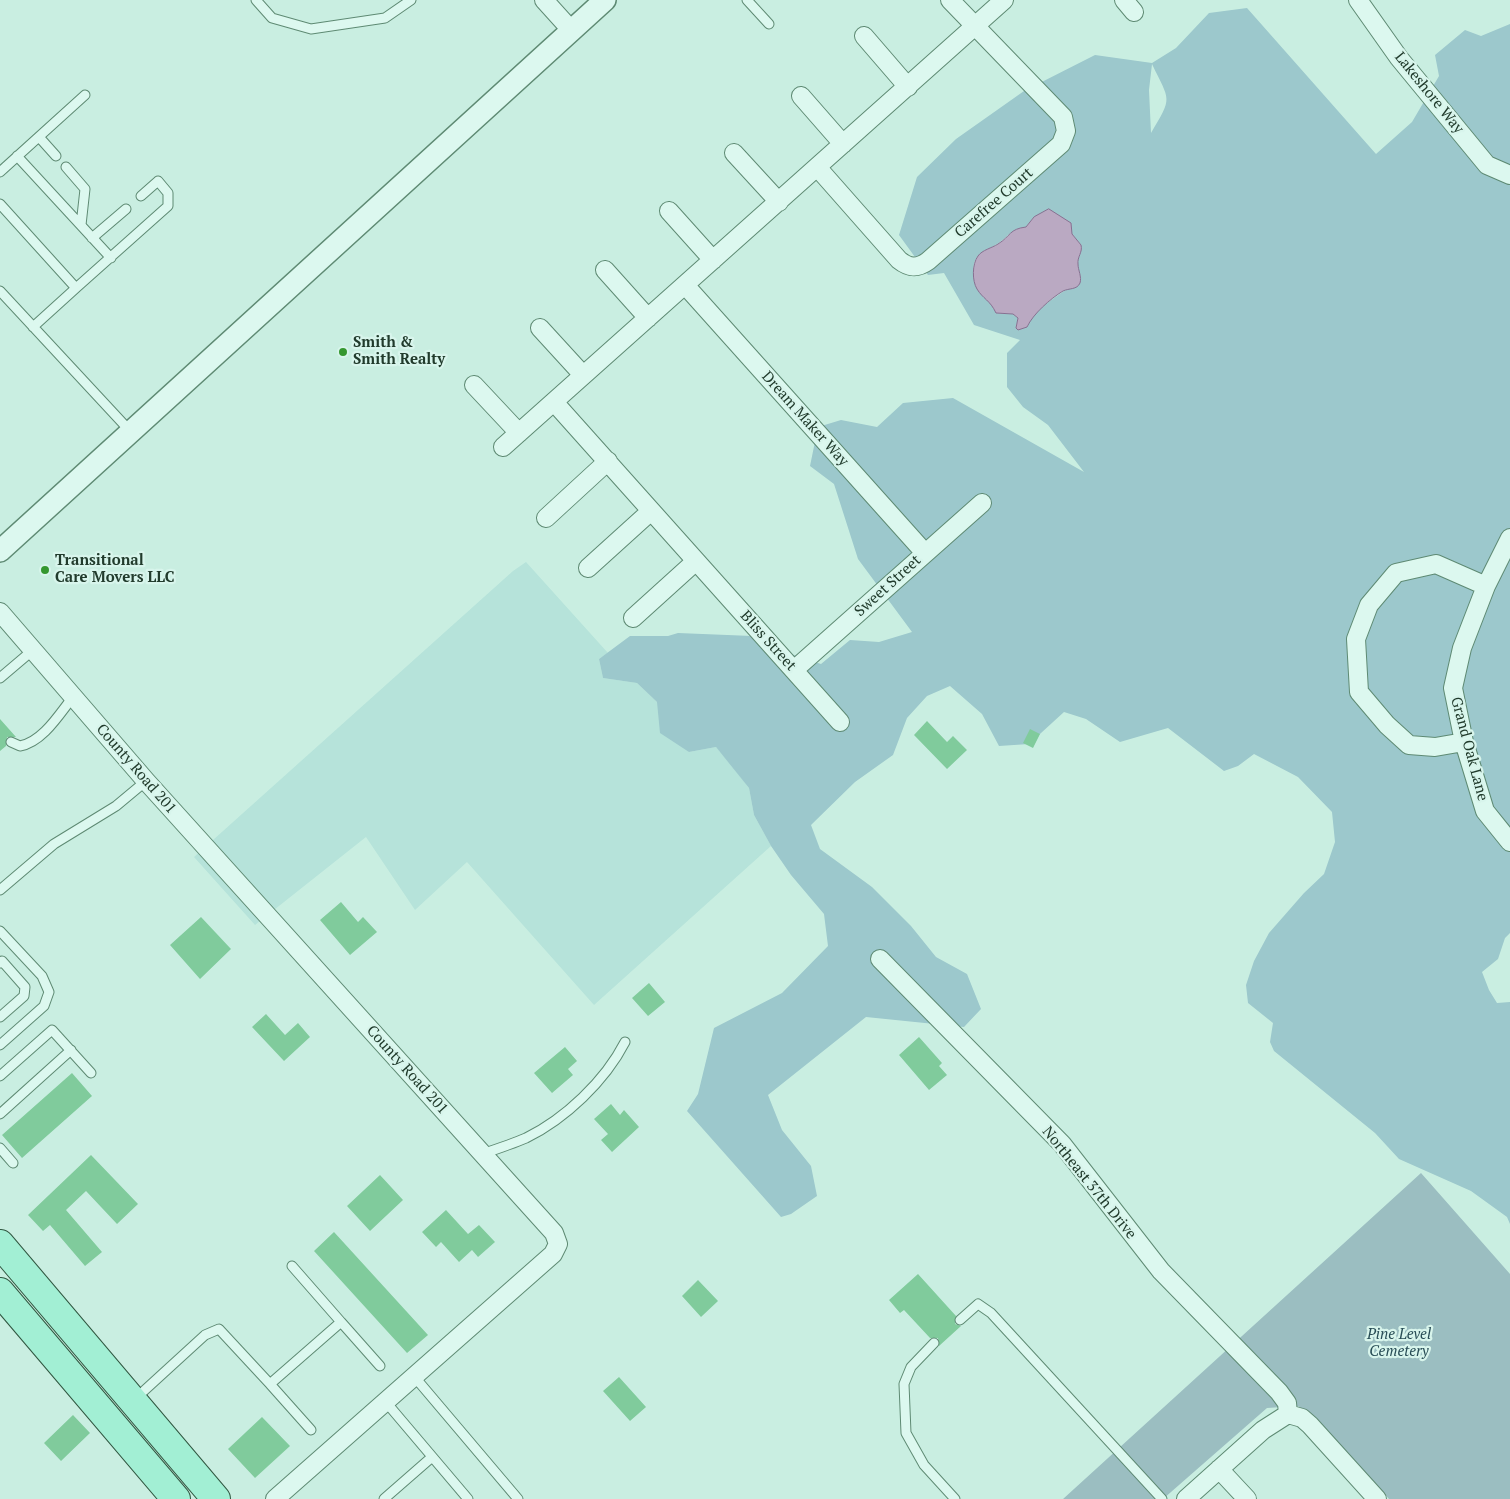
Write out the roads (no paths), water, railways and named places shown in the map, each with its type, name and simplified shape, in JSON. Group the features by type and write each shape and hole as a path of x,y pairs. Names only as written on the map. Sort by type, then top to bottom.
{"main road":[{"path":"0,1244 216,1499"},
{"path":"0,1263 34,1285"},
{"path":"0,1292 176,1499"}],"street":[{"path":"544,0 572,31"},
{"path":"0,551 605,0"},
{"name":"Carefree Court","path":"817,167 898,260 912,267 920,266 928,261 1060,144 1066,131 1062,117 950,0"},
{"path":"503,447 1004,0"},
{"name":"Lakeshore Way","path":"1358,0 1399,58 1487,165 1510,175"},
{"path":"864,36 908,87"},
{"path":"801,96 844,144"},
{"path":"734,153 779,202"},
{"path":"669,212 713,260"},
{"path":"605,270 648,318"},
{"name":"Dream Maker Way","path":"685,284 924,553"},
{"path":"540,328 582,375"},
{"path":"474,385 519,433"},
{"name":"Bliss Street","path":"554,402 840,722"},
{"path":"546,518 608,461"},
{"name":"Sweet Street","path":"794,670 982,502"},
{"path":"588,568 651,511"},
{"name":"Grand Oak Lane","path":"1510,538 1486,586 1462,648 1453,688 1464,742 1485,811 1510,842"},
{"path":"633,618 696,561"},
{"path":"1464,742 1435,747 1409,745 1387,726 1358,692 1356,639 1368,605 1396,573 1436,564 1486,586"},
{"name":"County Road 201","path":"0,612 146,781 554,1233 558,1244 553,1254 385,1400 275,1499"},
{"name":"Northeast 37th Drive","path":"880,958 1062,1144 1161,1271 1279,1392 1286,1403 1288,1414"},
{"path":"1186,1499 1263,1430 1288,1414 1302,1418 1310,1425 1377,1499"},
{"path":"1220,1469 1247,1499"}],"lane":[{"path":"256,0 272,18 311,29 385,18 411,0"},
{"path":"747,0 769,24"},
{"path":"0,172 85,95"},
{"path":"38,137 56,156"},
{"path":"17,156 111,258"},
{"path":"66,167 85,189 81,225"},
{"path":"34,327 168,206 168,193 158,182 141,196"},
{"path":"0,204 76,288"},
{"path":"92,238 126,209"},
{"path":"0,290 130,431"},
{"path":"0,678 33,650"},
{"path":"11,742 20,746 33,740 47,728 73,697"},
{"path":"0,890 54,844 116,806 146,781"},
{"path":"0,931 42,976 49,992 44,1006 0,1045"},
{"path":"0,963 2,962 25,987 24,996 0,1017"},
{"path":"0,1076 52,1030 92,1073"},
{"path":"482,1154 525,1138 549,1125 578,1100 616,1060 625,1042"},
{"path":"0,1114 70,1050"},
{"path":"0,1148 13,1163"},
{"path":"292,1266 380,1366"},
{"path":"960,1320 978,1304 991,1313 1162,1499"},
{"path":"270,1384 341,1322"},
{"path":"133,1401 205,1335 219,1329 311,1430"},
{"path":"934,1343 911,1367 904,1384 906,1433 924,1465 955,1499"},
{"path":"413,1376 518,1499"},
{"path":"385,1400 468,1499"},
{"path":"384,1499 432,1456"}],"place":[{"name":"Smith & Smith Realty","path":"343,352"},
{"name":"Transitional Care Movers LLC","path":"45,570"}],"park label":[{"name":"Pine Level Cemetery","path":"1399,1344"}]}
